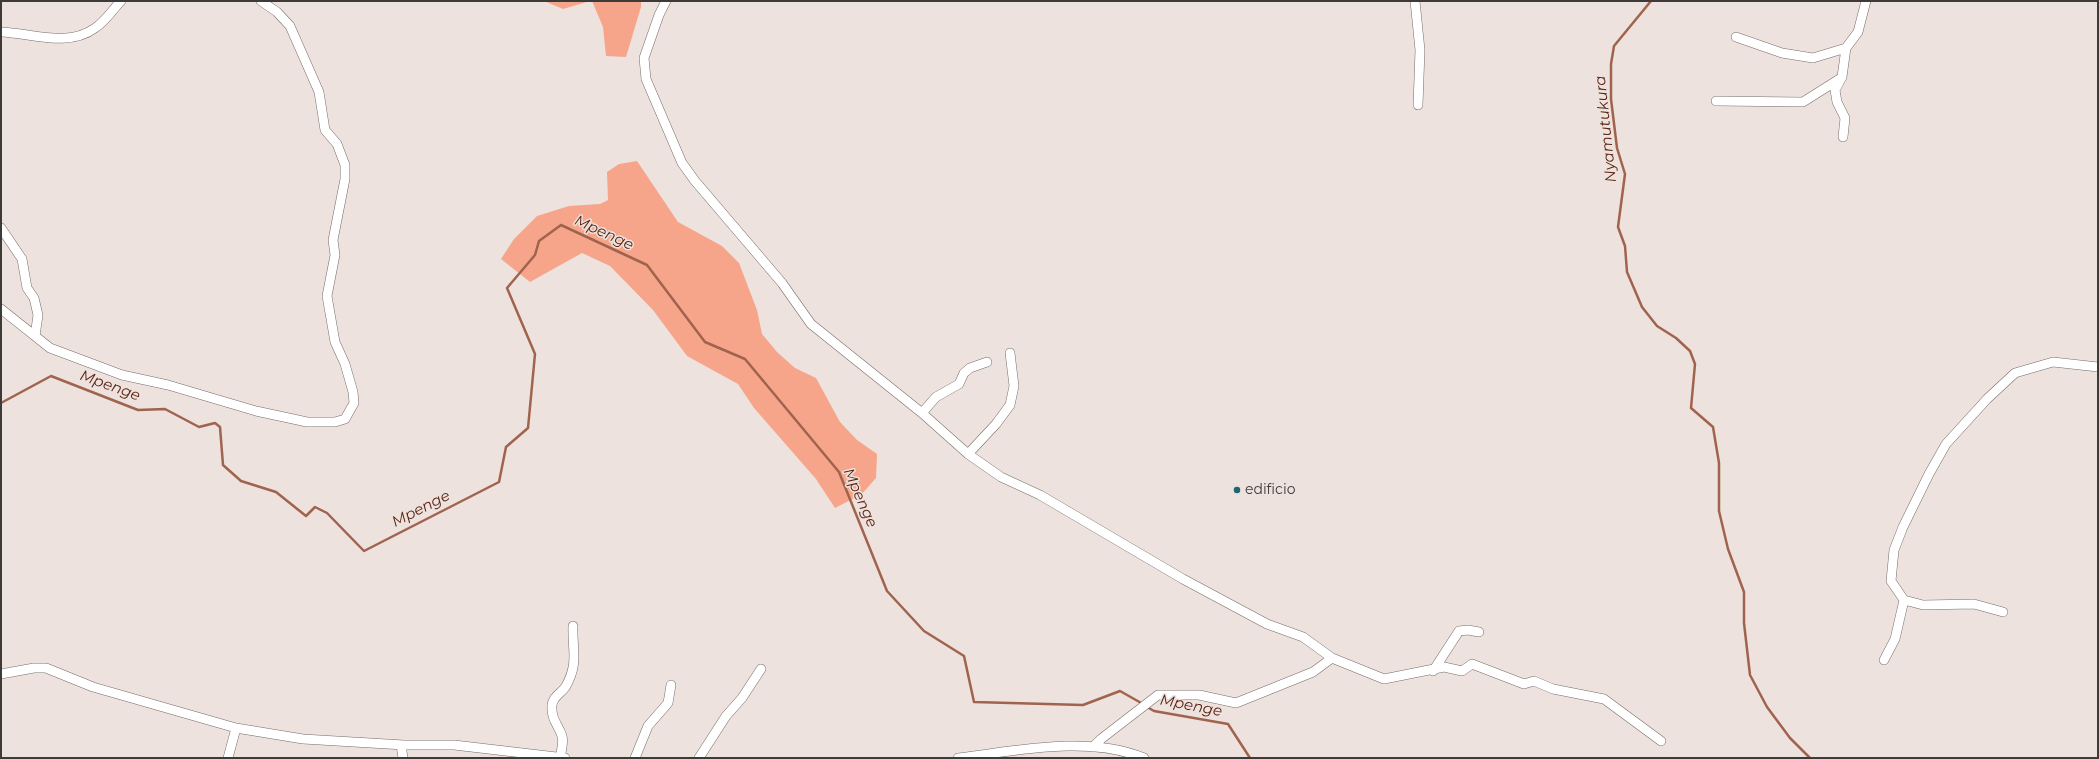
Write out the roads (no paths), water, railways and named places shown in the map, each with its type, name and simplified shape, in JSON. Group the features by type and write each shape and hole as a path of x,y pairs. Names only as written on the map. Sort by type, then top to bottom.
{"street":[{"path":"1,32 44,38 81,37 97,28 121,1"},
{"path":"1,309 50,348 122,375 168,385 256,411 313,423 345,420 354,403 353,392 345,364 335,342 327,296 335,255 333,240 345,179 344,165 337,144 325,130 319,92 290,26 277,12 261,1"},
{"path":"666,1 659,15 644,58 646,79 682,163 699,186 782,283 811,324 922,413 968,454 1001,477 1040,495 1183,579 1267,624 1303,637 1332,658 1384,679 1444,668 1462,671 1472,664 1524,684 1534,681 1553,689 1604,698 1661,740"},
{"path":"1415,1 1420,50 1418,105"},
{"path":"1843,137 1845,118 1837,102 1835,90 1842,77 1846,48 1858,32 1866,1"},
{"path":"1736,37 1782,53 1813,58 1846,48"},
{"path":"1716,101 1803,102 1842,77"},
{"path":"1,228 22,259 27,288 34,298 38,315 35,336"},
{"path":"968,454 996,424 1010,405 1014,386 1010,353"},
{"path":"922,413 939,394 959,384 964,373 970,368 987,362"},
{"path":"2002,612 1974,604 1923,605 1904,600 1891,581 1894,550 1903,527 1929,474 1951,439 1987,399 2015,373 2053,362 2098,367"},
{"path":"1884,660 1895,639 1904,600"},
{"path":"555,757 563,737 553,720 552,704 557,695 566,686 576,658 573,626"},
{"path":"1433,671 1459,631 1468,630 1479,632"},
{"path":"1093,747 1158,695 1199,695 1236,703 1312,672 1332,658"},
{"path":"1,674 34,668 50,669 93,687 236,728 303,740 401,745 454,745 516,756 565,758"},
{"path":"699,758 726,716 742,698 761,669"},
{"path":"636,758 648,726 668,704 671,685"},
{"path":"228,758 236,728"},
{"path":"401,745 403,758"},
{"path":"958,758 1046,747 1093,747 1127,751 1144,758"}],"waterway":[{"name":"Nyamutukura","path":"1651,1 1614,46 1611,64 1611,99 1617,148 1625,174 1618,227 1625,246 1627,272 1642,307 1657,326 1676,338 1690,351 1695,364 1691,408 1713,427 1719,463 1719,511 1728,549 1744,592 1744,623 1750,675 1767,707 1790,738 1810,758"},
{"name":"Mpenge","path":"1,403 51,376 138,410 165,409 199,427 215,423 220,427 223,465 241,481 276,492 306,516 315,507 327,513 364,551 499,482 506,447 528,428 535,354 507,288 535,255 539,241 561,225 647,265 705,342 745,359 839,472 887,591 924,631 964,656 974,702 1083,705 1120,691 1143,704"},
{"name":"Mpenge","path":"1147,707 1154,711 1228,724 1250,758"}],"place":[{"name":"edificio","path":"1237,490"}]}
